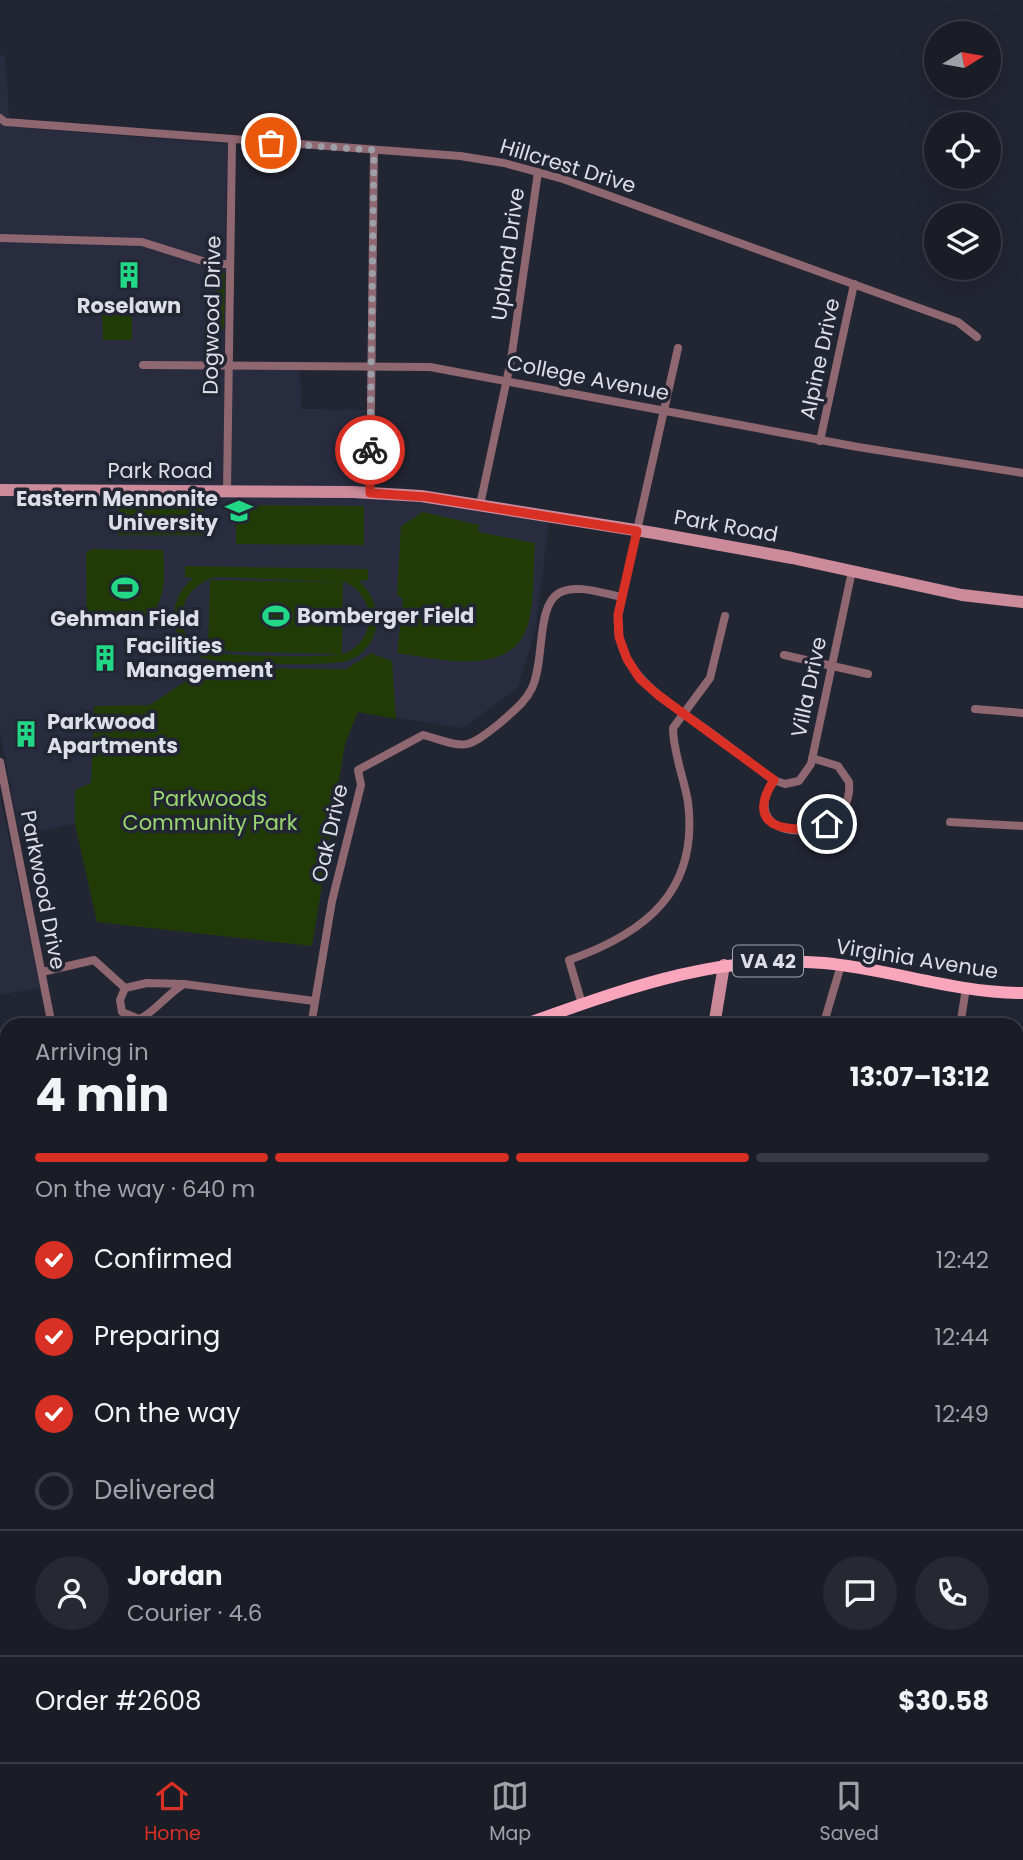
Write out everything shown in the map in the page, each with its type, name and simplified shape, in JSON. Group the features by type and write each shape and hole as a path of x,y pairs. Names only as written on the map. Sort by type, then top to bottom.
{"main road":[{"name":"Virginia Avenue","path":"543,1018 668,975 724,965 780,961 841,965 966,988 1023,993"}],"street":[{"name":"Hillcrest Drive","path":"0,118 5,122 471,157 538,172 958,322 977,337"},
{"name":"Dogwood Drive","path":"227,491 232,140"},
{"path":"370,493 374,150"},
{"name":"Upland Drive","path":"481,505 507,381 538,172"},
{"path":"0,238 142,242 212,264 230,264"},
{"name":"Alpine Drive","path":"820,440 854,285"},
{"path":"678,348 622,597 618,627 627,659 643,682 774,780 765,796 764,806 766,816 775,826 789,831 831,822 845,810 849,782 838,766 812,758"},
{"name":"College Avenue","path":"143,365 430,367 820,440 1023,473"},
{"name":"Park Road","path":"0,490 370,493 481,505 852,571 962,595 1023,602"},
{"name":"Villa Drive","path":"774,780 785,784 799,781 808,771 852,571"},
{"name":"Oak Drive","path":"312,1018 332,901 361,785 358,770 423,736 463,746 473,744 519,707 530,692 541,663 544,610 552,598 572,589 622,597"},
{"path":"582,1004 569,960 618,939 646,922 668,898 681,873 688,848 688,806 673,731 712,674 725,616"},
{"path":"784,655 868,674"},
{"path":"975,709 1023,713"},
{"name":"Parkwood Drive","path":"0,762 50,1018"},
{"path":"950,822 1023,826"},
{"path":"41,972 94,960 125,988"},
{"path":"715,1018 724,965"},
{"path":"825,1018 841,965"},
{"path":"125,988 147,983 184,984 314,1001"},
{"path":"142,1018 148,1016 167,994 184,984"},
{"path":"125,988 120,1000 122,1012 137,1018"},
{"path":"961,1018 966,988"}],"shaded area":[{"name":"Eastern Mennonite University","path":"0,55 5,56 10,127 227,144 224,369 300,370 301,409 366,410 365,498 406,499 549,522 535,632 518,687 463,728 358,712 345,744 312,946 97,922 75,824 20,835 0,732"},
{"path":"0,796 40,988 0,995"}],"green space":[{"path":"216,270 225,274 224,329 219,333 213,330 216,327"},
{"path":"102,311 132,311 132,340 103,340"},
{"path":"119,500 203,501 203,535 118,535"},
{"path":"236,505 364,506 364,545 236,544"},
{"path":"423,512 479,525 478,532 535,543 529,620 521,639 509,651 493,658 474,661 434,659 397,653 403,600 397,594 401,526"},
{"name":"Gehman Field","path":"92,549 163,550 163,591 151,613 140,620 126,623 87,625 86,553"},
{"name":"Bomberger Field","path":"185,566 368,569 368,580 359,581 373,601 377,623 369,644 350,660 300,664 210,660 200,657 186,647 175,625 176,602 181,591 193,578 185,577","holes":["219,577 345,582 356,589 368,608 369,620 362,640 342,654 343,582 210,580 208,651 192,642 185,632 183,609 195,588 206,581","208,651 339,654 271,656"]},
{"name":"Parkwoods Community Park","path":"371,653 392,661 396,719 358,712 345,744 312,946 97,922 75,824 75,790 91,783 94,706 150,705 189,679 194,663 215,668 346,669"}],"way so far":[{"path":"271,143 374,150 370,450"}],"place":[{"name":"Roselawn","path":"129,275"},
{"name":"Eastern Mennonite University","path":"239,511"},
{"name":"Gehman Field","path":"125,588"},
{"name":"Bomberger Field","path":"276,616"},
{"name":"Facilities Management","path":"105,658"},
{"name":"Parkwood Apartments","path":"26,734"}],"route":[{"path":"370,450 370,493 427,497 637,531 618,623 623,650 634,670 658,695 774,780 765,796 764,806 766,816 775,826 789,831 827,824"}]}
